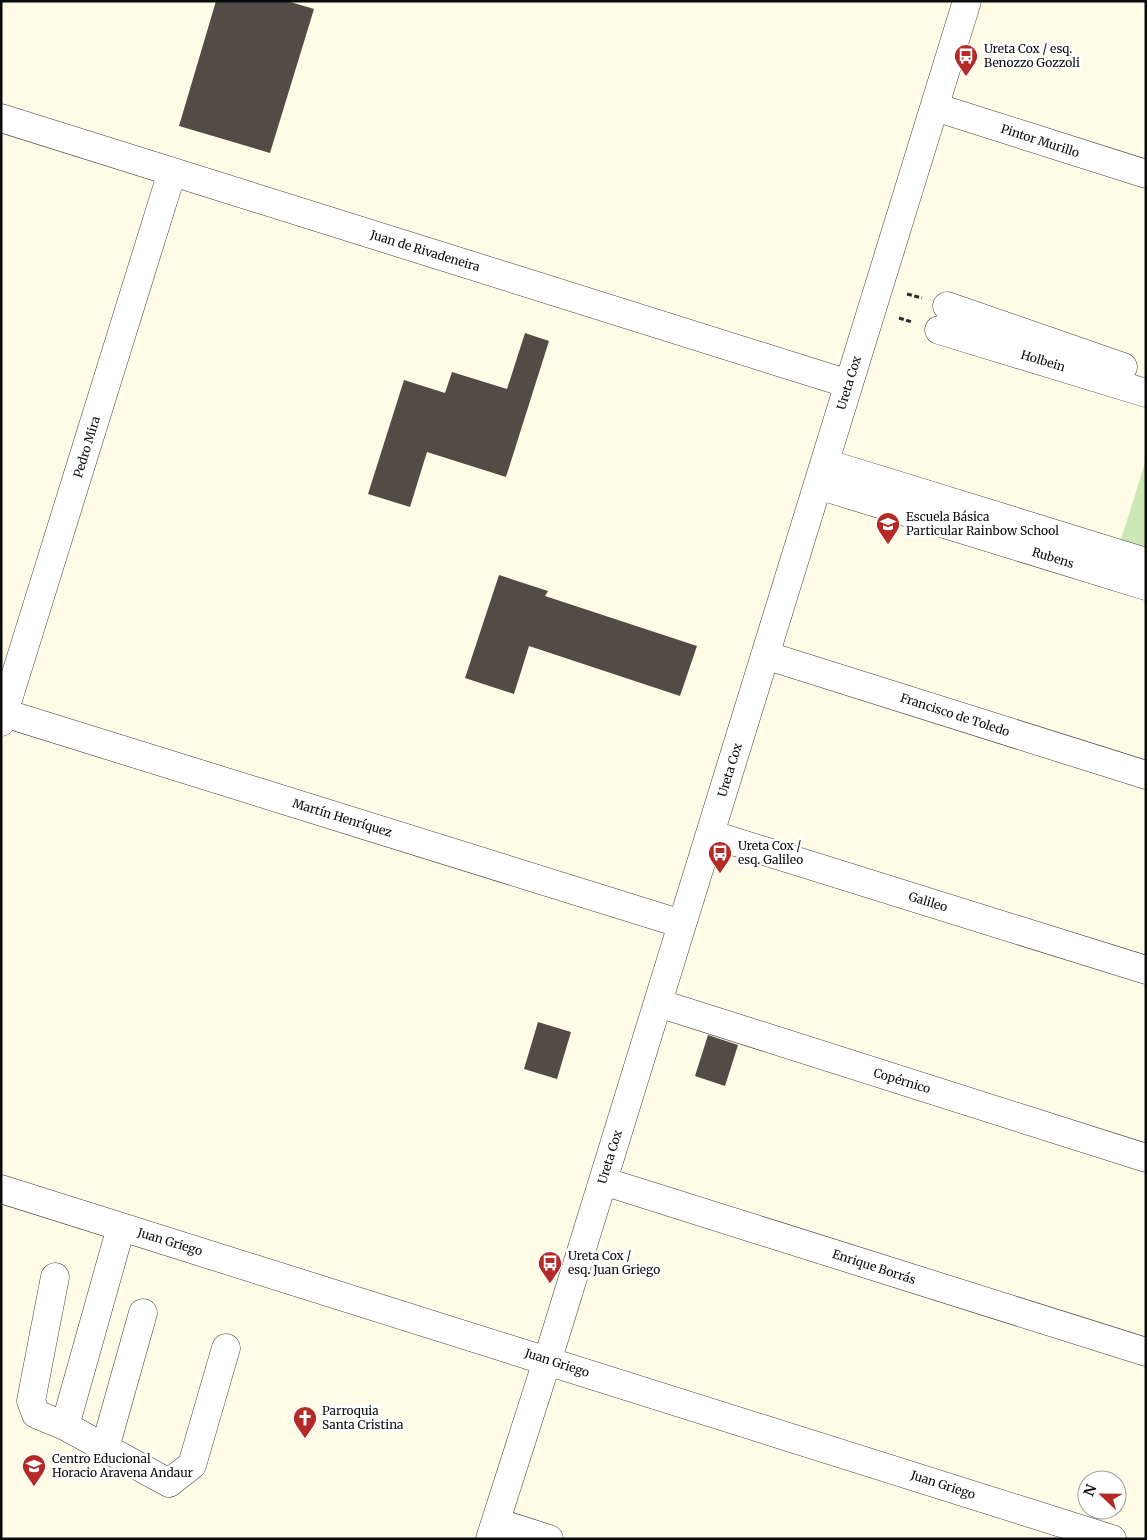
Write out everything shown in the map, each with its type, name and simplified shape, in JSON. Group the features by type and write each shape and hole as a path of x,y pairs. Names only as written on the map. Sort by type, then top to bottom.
{"street":[{"name":"Ureta Cox","path":"493,1534 967,1"},
{"name":"Pintor Murillo","path":"935,108 1146,174"},
{"name":"Juan de Rivadeneira","path":"1,118 849,384"},
{"name":"Pedro Mira","path":"2,716 172,172"},
{"name":"Holbein","path":"943,318 1146,375"},
{"name":"Holbein","path":"943,318 1146,393"},
{"name":"Rubens","path":"821,474 1146,562"},
{"name":"Rubens","path":"821,474 1146,586"},
{"name":"Francisco de Toledo","path":"765,655 1146,775"},
{"name":"Martín Henríquez","path":"2,716 682,924"},
{"name":"Galileo","path":"710,834 1146,970"},
{"name":"Copérnico","path":"658,1004 1146,1158"},
{"name":"Enrique Borrás","path":"605,1172 1146,1332"},
{"name":"Enrique Borrás","path":"605,1172 1146,1352"},
{"name":"Juan Griego","path":"1,1189 1112,1539"},
{"path":"65,1426 121,1227"},
{"path":"55,1277 31,1401 36,1414 65,1426 170,1483 192,1465 226,1348"},
{"path":"105,1448 143,1313"},
{"path":"493,1534 550,1539"}],"path":[{"path":"876,298 943,318"},
{"path":"876,298 943,318"}],"green space":[{"path":"1146,460 1146,557 1118,549"}],"building":[{"path":"216,1 287,1 314,9 270,153 179,126"},
{"path":"525,333 549,341 506,477 427,452 410,507 368,494 404,380 445,393 452,372 507,389"},
{"path":"499,575 548,591 545,596 697,646 680,696 529,646 514,694 465,678"},
{"path":"538,1022 571,1032 557,1079 524,1069"},
{"path":"708,1035 738,1045 725,1086 695,1076"}],"place":[{"name":"Ureta Cox / esq. Benozzo Gozzoli","path":"966,77"},
{"name":"Escuela Básica Particular Rainbow School","path":"888,545"},
{"name":"Ureta Cox / esq. Galileo","path":"720,874"},
{"name":"Ureta Cox / esq. Juan Griego","path":"550,1284"},
{"name":"Parroquia Santa Cristina","path":"305,1439"},
{"name":"Centro Educional Horacio Aravena Andaur","path":"34,1487"}]}
